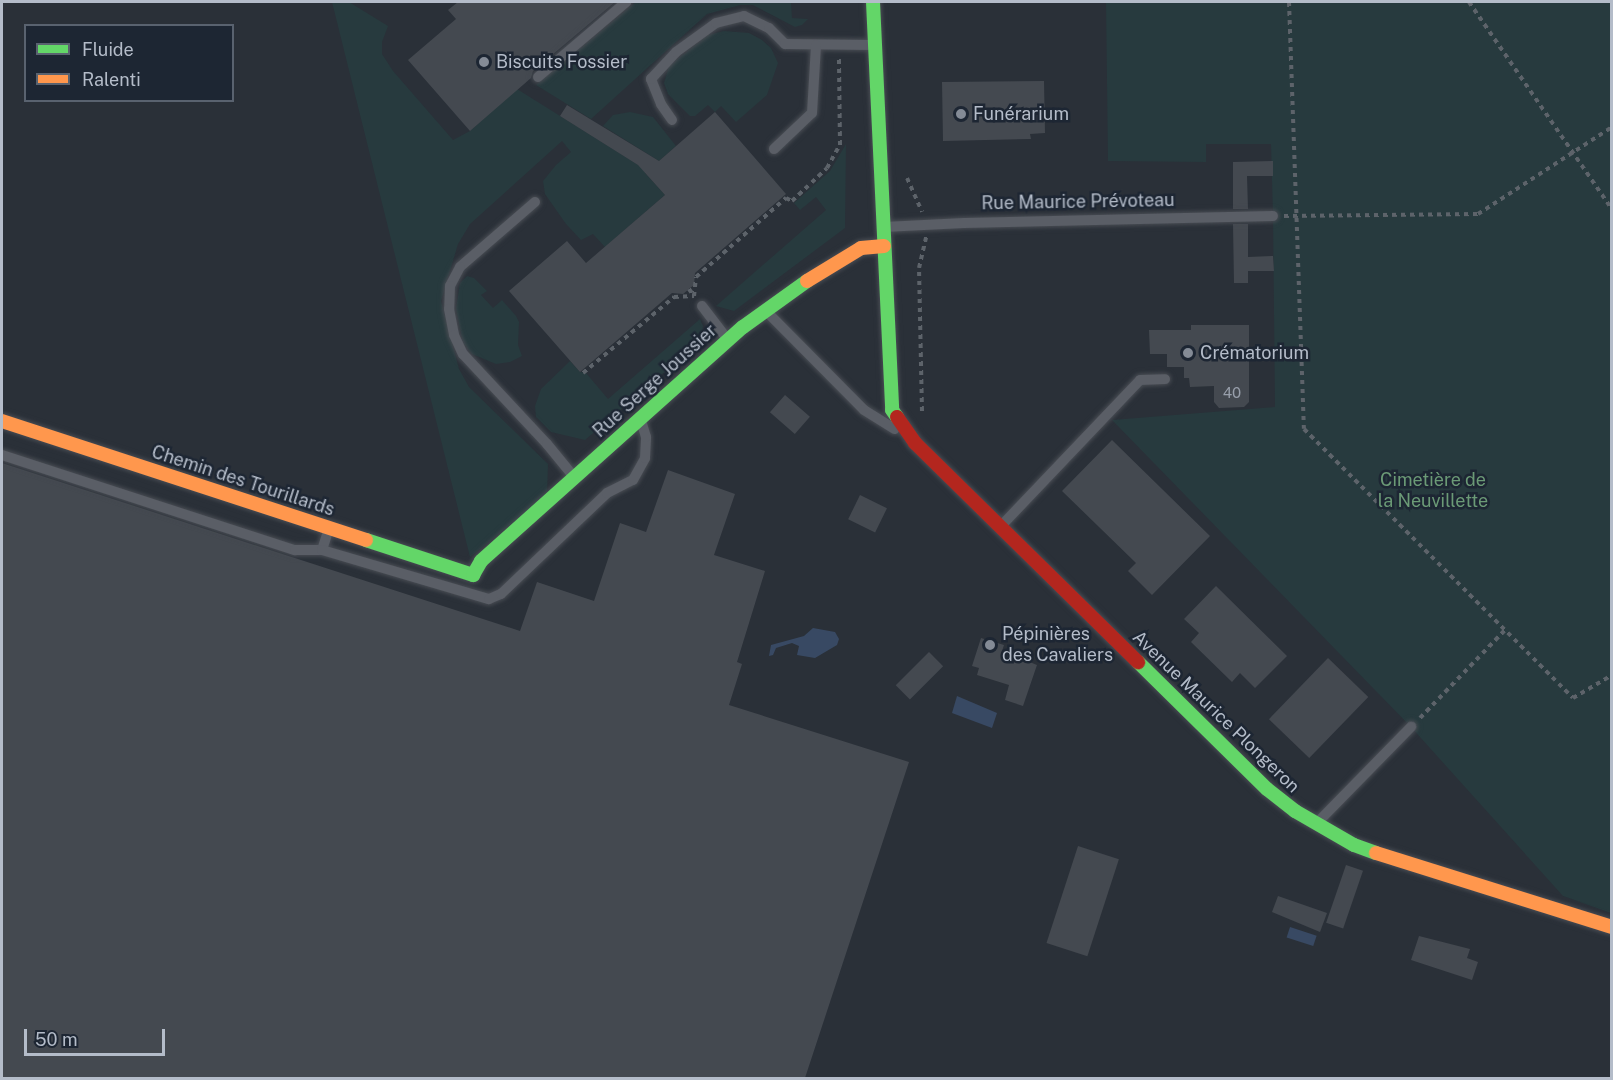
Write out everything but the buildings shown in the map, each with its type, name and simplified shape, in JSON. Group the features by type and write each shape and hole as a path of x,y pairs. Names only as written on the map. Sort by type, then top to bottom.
{"street":[{"path":"873,2 884,246"},
{"name":"Rue Serge Joussier","path":"473,575 481,561 728,340 831,264 861,248 884,246"},
{"name":"Avenue Maurice Plongeron","path":"884,246 892,410 908,433 1000,528 1267,789 1316,824 1354,845 1611,927"},
{"name":"Chemin des Tourillards","path":"2,421 473,575"}],"lane":[{"path":"538,76 626,2"},
{"path":"672,120 661,104 651,79 676,52 716,23 744,15 769,28 785,44 874,45"},
{"path":"774,149 812,114 816,45"},
{"path":"535,202 460,267 450,286 449,309 454,335 463,354 547,444 574,478"},
{"name":"Rue Maurice Prévoteau","path":"883,227 1273,216"},
{"path":"702,306 728,340"},
{"path":"766,311 864,410 891,429 908,433"},
{"path":"1000,528 1140,380 1165,379"},
{"path":"2,455 295,550 322,550 489,599 501,594 607,493 633,480 645,458 646,437 640,419"},
{"path":"322,550 330,529"},
{"path":"1316,824 1411,727"}],"path":[{"path":"1289,2 1294,216 1304,429 1574,698 1611,675"},
{"path":"1469,2 1611,209"},
{"path":"583,373 674,297 694,296 696,277 786,198 792,201 827,168 840,145 839,46"},
{"path":"1273,216 1478,214 1611,127"},
{"path":"904,171 926,225 926,248 919,268 922,413"},
{"path":"1411,727 1505,630"}],"green space":[{"path":"332,2 349,2 388,26 382,42 382,54 393,71 453,140 470,131 517,89 648,171 645,173 665,195 605,247 593,234 581,240 566,224 545,194 543,181 571,152 562,141 470,224 458,244 441,301 459,369 469,387 548,464 547,495 470,557"},
{"path":"636,2 791,2 792,18 808,19 802,25 795,27 753,5 740,5 707,14 591,119 536,85"},
{"name":"Cimetière de la Neuvillette","path":"1106,2 1611,2 1611,913 1563,896 1411,727 1112,420 1275,407 1273,216 1271,144 1206,144 1206,162 1108,161"},
{"path":"724,31 749,33 762,40 771,48 778,63 767,95 736,122 721,106 715,112 708,105 695,116 690,116 668,94 664,83 669,66 708,35"},
{"path":"630,112 653,117 676,146 659,161 603,126 613,115"},
{"path":"846,144 845,228 734,311 716,306 826,210 816,197 800,210 794,203 830,171"},
{"path":"467,276 474,278 487,291 481,295 493,308 502,300 516,316 519,322 518,345 522,356 510,362 496,364 472,354 463,343 456,309 460,283"},
{"path":"700,319 703,326 701,341 585,440 551,432 536,417 535,406 541,389 570,361 580,372 586,373 608,399"}],"water":[{"path":"813,628 835,632 839,639 837,645 815,658 797,655 799,646 792,643 776,648 773,655 769,656 771,645 804,636"},
{"path":"957,696 997,713 992,728 952,713"},
{"path":"1290,927 1317,936 1313,946 1287,937"}],"traffic: fast":[{"path":"873,2 892,410 897,417"},
{"path":"366,540 473,575 481,561 743,327 807,281"},
{"path":"1138,662 1267,789 1295,811 1354,845 1376,853"}],"traffic: slow":[{"path":"807,281 861,248 884,246"},
{"path":"2,421 366,540"},
{"path":"1376,853 1612,927"}],"traffic: jam":[{"path":"897,417 915,443 1138,662"}],"place":[{"name":"Biscuits Fossier","path":"484,62"},
{"name":"Funérarium","path":"961,114"},
{"name":"Crématorium","path":"1188,353"},
{"name":"Pépinières des Cavaliers","path":"990,645"}]}
